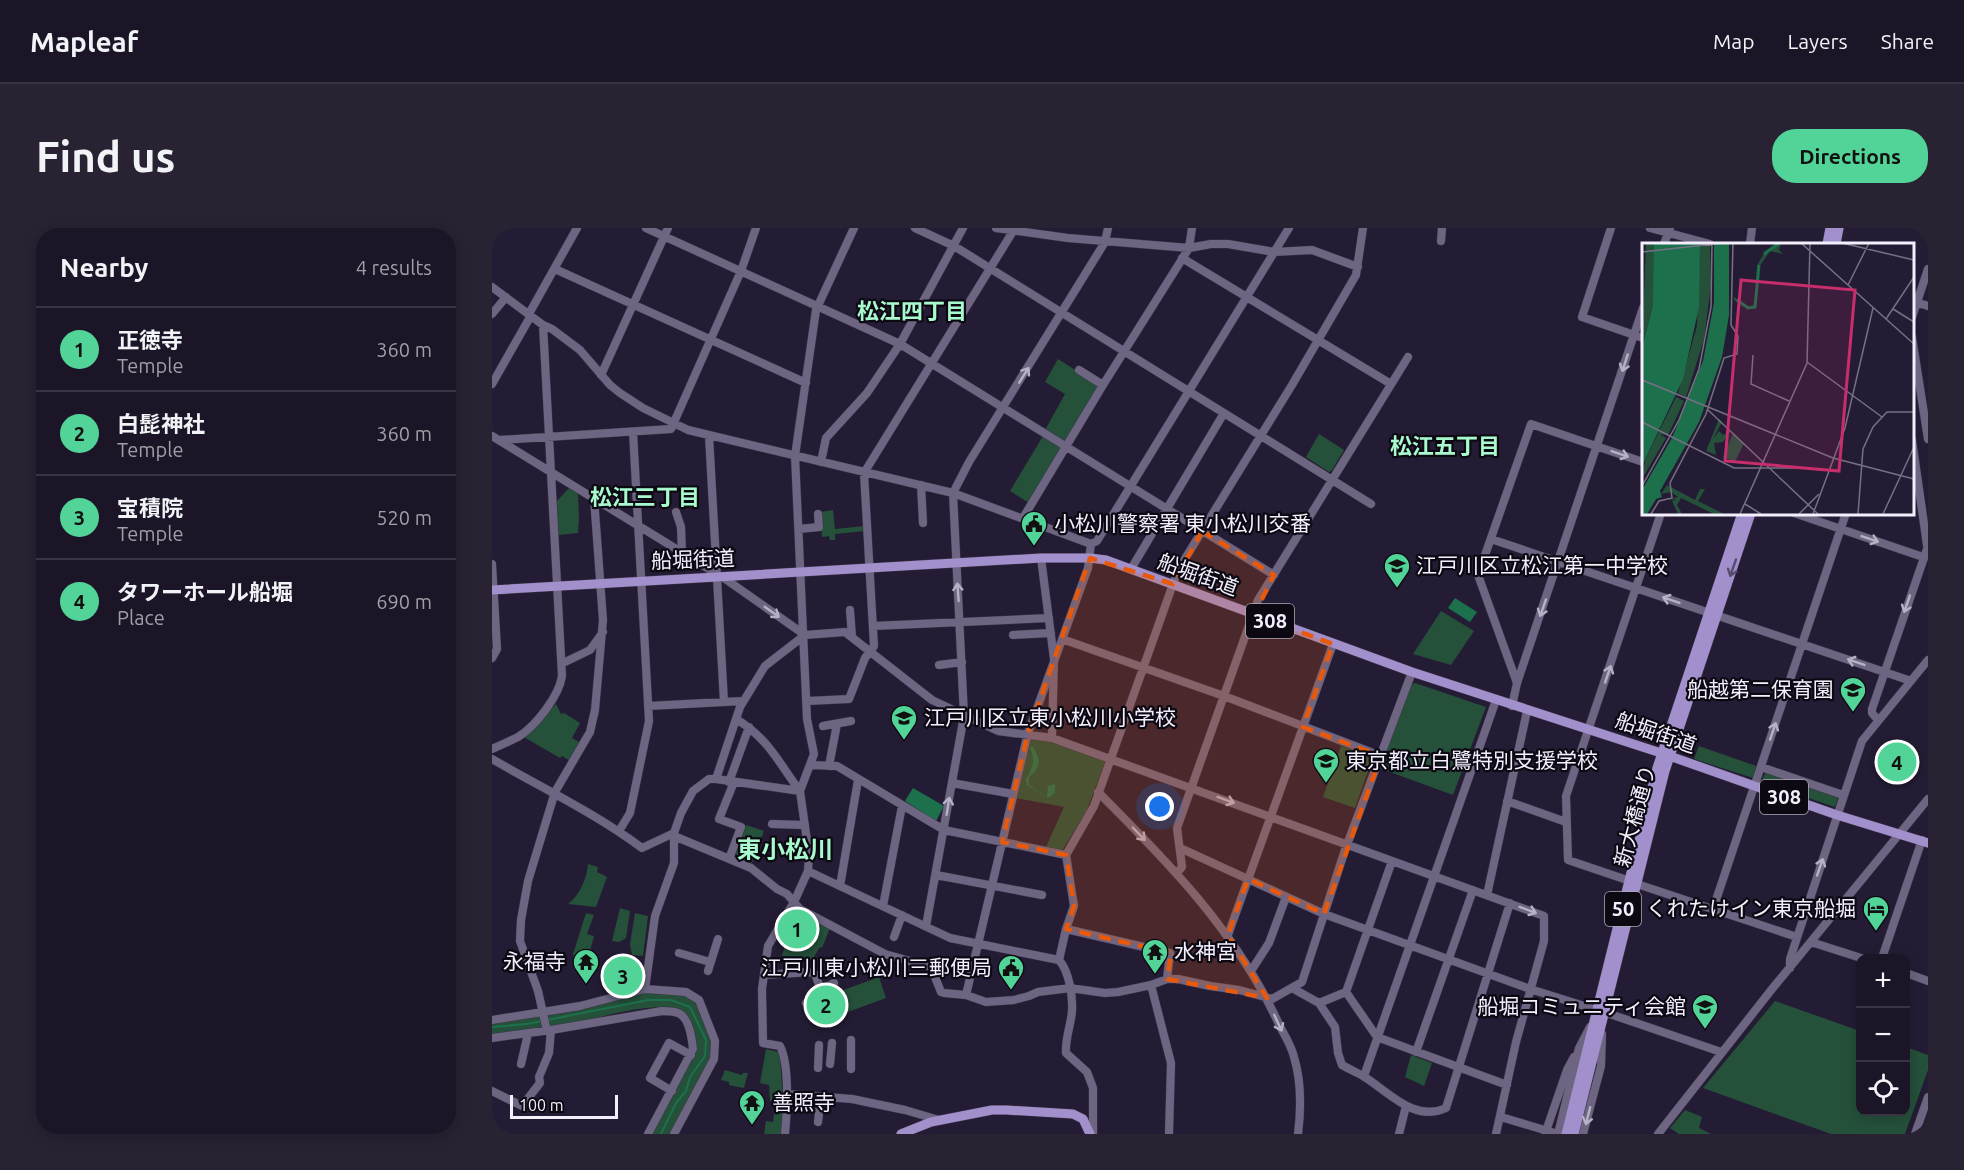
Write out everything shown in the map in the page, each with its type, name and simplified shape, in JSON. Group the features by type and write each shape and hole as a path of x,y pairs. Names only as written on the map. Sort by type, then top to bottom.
{"main road":[{"path":"1827,243 1830,228"},
{"path":"1836,243 1839,228"},
{"name":"新大橋通り","path":"1713,614 1742,514"},
{"name":"新大橋通り","path":"1574,1134 1599,1014 1665,755 1713,614 1751,514"},
{"name":"船堀街道","path":"493,590 1041,558 1106,560 1412,672 1925,842"},
{"name":"新大橋通り","path":"1566,1134 1588,1066"},
{"path":"901,1134 921,1125 941,1120 1006,1110 1073,1114 1083,1119 1092,1134"}],"street":[{"path":"492,384 577,228"},
{"path":"646,228 667,232 741,271 900,344 1274,575"},
{"path":"495,438 671,429 741,271 756,228"},
{"path":"800,791 814,754 807,720 795,456 817,307 854,228"},
{"path":"821,462 826,438 867,393 900,344 963,228"},
{"path":"996,228 1105,242 1189,248 1228,244 1274,252 1311,250 1358,267"},
{"path":"926,926 964,716 952,493 1105,242 1108,228"},
{"path":"1023,518 1189,248 1192,228"},
{"path":"492,286 543,326 552,329 580,350 601,375 628,398 672,423 709,436 952,493 1091,544 1097,541 1289,228"},
{"path":"1059,960 1074,906 1066,855 1094,806 1178,570 1319,340 1356,275 1363,228"},
{"path":"1440,241 1442,228"},
{"path":"1611,228 1582,317 1642,338"},
{"path":"1650,228 1669,231 1707,243"},
{"path":"1750,243 1752,228"},
{"path":"918,229 954,246 1371,504"},
{"path":"807,702 849,699 865,658 874,646 864,473 1013,229"},
{"path":"601,375 667,232"},
{"path":"1182,258 1391,384"},
{"path":"555,269 806,384"},
{"path":"1928,269 1914,302 1928,306"},
{"path":"492,314 506,297"},
{"path":"1512,706 1517,683 1642,311"},
{"path":"492,748 520,736 550,706 561,685 562,663 543,326"},
{"path":"1913,349 1928,438"},
{"path":"1177,873 1182,867 1177,828 1258,600 1408,357"},
{"path":"1079,370 1103,385"},
{"path":"1131,569 1224,413"},
{"path":"1517,683 1478,575 1531,424 1642,462"},
{"path":"619,831 630,813 649,721 633,432"},
{"path":"709,436 721,578 724,702"},
{"path":"495,438 708,569 804,635"},
{"path":"1878,720 1872,710 1927,549 1913,454"},
{"path":"921,486 923,523"},
{"path":"492,1091 522,1106 540,1083 539,1077 549,1053 548,1029 520,941 521,920 528,880 555,794 590,732 595,710 603,632 594,498"},
{"path":"676,512 681,527 682,553"},
{"path":"799,529 819,527 818,514"},
{"path":"1661,514 1566,796 1568,860 1797,937"},
{"path":"1797,514 1925,555"},
{"path":"1713,909 1846,514"},
{"path":"1491,539 1911,681"},
{"path":"966,995 1027,735 1090,558 1091,544"},
{"path":"1041,558 1054,659 1053,738"},
{"path":"492,564 496,649 492,658"},
{"path":"850,610 852,638"},
{"path":"873,626 1049,618"},
{"path":"562,663 590,650 603,632"},
{"path":"716,779 743,701 765,666 804,635 845,632 932,700 998,731 1053,738 1544,916 1544,941 1530,989 1496,1134"},
{"path":"1013,635 1051,633"},
{"path":"1062,639 1224,696 1381,756"},
{"path":"1228,935 1333,644"},
{"path":"1790,968 1790,959 1862,741 1928,660"},
{"path":"939,665 962,662"},
{"path":"492,759 574,803 642,848 674,835 751,868 777,889 787,894 806,912 885,954 931,967 941,992 966,995 986,1002 1014,1000 1038,992 1070,988 1105,993 1151,985 1167,979 1178,979 1239,990 1272,999 1302,982 1348,845 1412,672"},
{"path":"1364,1076 1496,700"},
{"path":"648,706 743,701"},
{"path":"1487,895 1527,711"},
{"path":"736,719 765,741 800,791 809,855 808,871 794,902 770,940 762,989 763,1043 780,1046 783,1053 787,1094 785,1134"},
{"path":"823,726 851,721"},
{"path":"829,766 837,724"},
{"path":"729,859 741,826 719,819 749,727"},
{"path":"811,765 837,766 944,830 1066,855"},
{"path":"1761,767 1843,795"},
{"path":"645,989 655,916 674,863 674,835 681,813 693,791 709,779 716,779 800,791"},
{"path":"840,886 858,780"},
{"path":"952,783 1013,794"},
{"path":"1098,792 1177,873 1228,935 1267,998 1294,1056 1299,1094 1298,1134"},
{"path":"1658,1134 1928,799"},
{"path":"1507,801 1566,822"},
{"path":"883,906 902,806"},
{"path":"772,824 805,825"},
{"path":"1883,954 1925,842"},
{"path":"1180,848 1324,914 1368,931 1599,1014 1722,1052"},
{"path":"1319,1003 1346,992 1392,861"},
{"path":"808,871 950,938 1059,960 1065,967 1072,1010 1065,1042 1066,1053 1087,1072 1093,1088 1092,1134"},
{"path":"936,875 1042,895"},
{"path":"1416,1052 1473,890"},
{"path":"1251,971 1269,943 1286,897"},
{"path":"1292,988 1319,1003 1335,1027 1342,1065 1364,1076 1388,1096 1406,1107 1440,1111 1446,1108 1510,903"},
{"path":"894,938 902,915"},
{"path":"1066,929 1170,953 1167,979"},
{"path":"679,952 709,966 718,939"},
{"path":"1811,942 1856,956"},
{"path":"764,975 810,972 815,974 821,990"},
{"path":"1910,976 1928,981"},
{"path":"806,1003 821,990 834,983"},
{"path":"1151,985 1171,1063 1169,1134"},
{"path":"492,1020 544,1014 645,989 686,992 699,1000 715,1041 714,1059 674,1134"},
{"path":"1346,992 1377,1037 1507,1086"},
{"path":"492,1038 662,1011 680,1013 692,1036 693,1049 648,1134"},
{"path":"1545,1132 1567,1070 1599,1014"},
{"path":"1583,1134 1601,1066 1599,1014"},
{"path":"520,1065 528,1034"},
{"path":"851,1040 851,1069"},
{"path":"672,1091 650,1078 669,1043 691,1055"},
{"path":"830,1064 832,1043"},
{"path":"818,1068 819,1045"},
{"path":"1500,1117 1558,1134 1579,1048"},
{"path":"787,1094 852,1100 905,1110 941,1120"},
{"path":"818,1122 821,1097"},
{"path":"1915,1134 1924,1122 1928,1097"},
{"path":"1399,1134 1406,1107"}],"highlighted area":[{"path":"1202,531 1274,575 1254,615 1333,644 1303,727 1381,756 1324,914 1248,879 1228,935 1267,998 1167,979 1171,953 1066,929 1074,906 1066,855 1002,842 1028,733 1090,558 1173,584"}],"shaded area":[{"path":"1058,359 1099,385 1065,441 1045,430 1065,394 1045,382"},
{"path":"1319,434 1344,450 1329,472 1306,457"},
{"path":"1043,436 1062,447 1029,503 1010,491"},
{"path":"570,487 578,491 578,533 558,535 556,502"},
{"path":"833,510 835,529 865,526 865,531 835,534 835,540 830,540 829,536 822,537 820,512"},
{"path":"1455,598 1477,612 1470,622 1448,608"},
{"path":"1441,611 1474,631 1451,665 1413,654"},
{"path":"1415,683 1486,707 1453,795 1379,768 1410,685"},
{"path":"556,704 561,714 564,713 580,723 572,738 581,743 570,761 562,756 560,758 522,736"},
{"path":"1031,739 1050,741 1105,763 1086,812 1062,851 1046,847 1064,807 1016,798"},
{"path":"1032,746 1039,762 1036,770 1029,777 1029,785 1047,797 1048,786 1055,784 1055,793 1048,798 1027,785 1026,780 1033,757 1030,748"},
{"path":"1341,746 1373,757 1355,808 1323,797"},
{"path":"1699,746 1756,766 1753,778 1694,759"},
{"path":"1766,771 1840,793 1835,807 1761,782"},
{"path":"913,788 944,806 936,821 905,801"},
{"path":"746,825 764,831 752,863 738,858 736,853"},
{"path":"588,864 598,867 597,872 607,877 596,907 568,904 582,886"},
{"path":"620,908 630,911 626,938 619,942 612,941"},
{"path":"586,913 594,915 587,934 594,936 590,951 586,950 584,959 574,957 573,954"},
{"path":"635,913 648,916 643,956 632,955 630,944"},
{"path":"809,917 830,928 822,948 820,947 812,960 782,956 787,939 791,938 804,943 813,921"},
{"path":"879,977 886,998 837,1016 830,995"},
{"path":"645,991 681,994 697,1002 713,1040 712,1059 671,1134 650,1134 695,1045 678,1009 642,1009 558,1026 492,1036 492,1022"},
{"path":"1775,1001 1856,1030 1856,1116 1910,1116 1910,1048 1928,1055 1928,1070 1905,1134 1831,1134 1703,1088"},
{"path":"766,1049 778,1052 780,1057 784,1112 781,1134 764,1134 766,1121 773,1122 775,1107 774,1101 770,1101 769,1085 760,1083"},
{"path":"1411,1055 1432,1063 1424,1086 1405,1077"},
{"path":"725,1070 742,1075 748,1073 744,1088 729,1085 729,1082 721,1080"},
{"path":"1685,1110 1702,1117 1699,1128 1711,1134 1679,1134 1670,1128"}],"waterway":[{"path":"492,1027 527,1024 648,1000 671,1000 690,1007 706,1040 705,1056 690,1077 686,1091 676,1103 661,1134"}],"place":[{"name":"小松川警察署 東小松川交番","path":"1034,547"},
{"name":"江戸川区立松江第一中学校","path":"1397,589"},
{"name":"船越第二保育園","path":"1853,713"},
{"name":"江戸川区立東小松川小学校","path":"904,741"},
{"name":"タワーホール船堀","path":"1897,762"},
{"name":"東京都立白鷺特別支援学校","path":"1326,784"},
{"name":"正徳寺","path":"797,929"},
{"name":"くれたけイン東京船堀","path":"1876,932"},
{"name":"水神宮","path":"1155,975"},
{"name":"宝積院","path":"623,976"},
{"name":"永福寺","path":"586,985"},
{"name":"江戸川東小松川三郵便局","path":"1011,991"},
{"name":"白髭神社","path":"826,1005"},
{"name":"船堀コミュニティ会館","path":"1705,1030"},
{"name":"善照寺","path":"752,1126"}],"district":[{"name":"松江四丁目","path":"912,311"},
{"name":"松江五丁目","path":"1445,446"},
{"name":"松江三丁目","path":"645,497"},
{"name":"東小松川","path":"785,850"}]}
